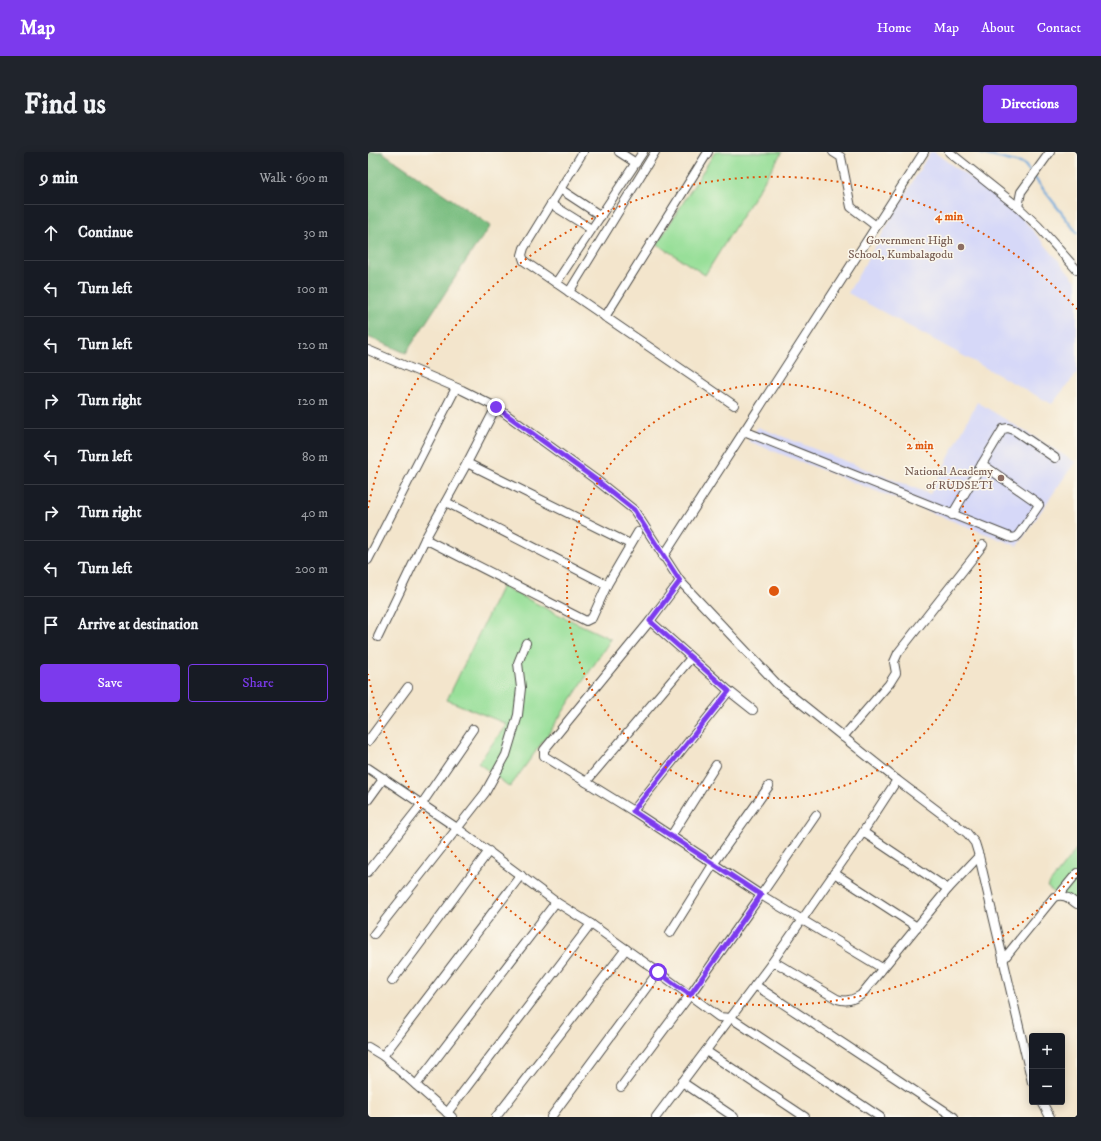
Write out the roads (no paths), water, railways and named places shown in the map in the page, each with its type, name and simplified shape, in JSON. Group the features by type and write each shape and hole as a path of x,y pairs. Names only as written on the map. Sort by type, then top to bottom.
{"street":[{"path":"583,152 524,248 522,255 524,261 734,406"},
{"path":"619,152 636,163"},
{"path":"556,283 643,152"},
{"path":"569,292 655,152"},
{"path":"605,317 708,152"},
{"path":"833,152 841,157 851,207 876,226"},
{"path":"663,556 924,152"},
{"path":"949,152 1018,207 1038,226 1077,270"},
{"path":"1018,207 1021,192 1048,155"},
{"path":"560,189 601,216"},
{"path":"551,204 591,229"},
{"path":"368,350 496,407 595,479 634,510 680,581 777,684 897,780 967,833 975,843 979,856 1029,1069"},
{"path":"368,560 456,388"},
{"path":"378,637 425,540 496,407"},
{"path":"952,514 1003,430 1008,428 1014,430 1055,458"},
{"path":"744,431 1012,538 1016,537 1039,505 982,464"},
{"path":"467,463 630,544"},
{"path":"446,502 607,585"},
{"path":"425,540 586,621 592,618 607,585 638,532"},
{"path":"843,737 889,684 896,673 894,662 898,653 983,545"},
{"path":"680,581 650,621 544,750 544,756 633,811 761,895 882,968"},
{"path":"650,621 729,691 753,710"},
{"path":"374,934 485,793 506,755 518,715 521,688 518,663 526,643"},
{"path":"586,782 691,658"},
{"path":"368,740 408,687"},
{"path":"633,811 729,691"},
{"path":"368,872 421,804 473,729"},
{"path":"671,836 716,764"},
{"path":"368,768 457,828 556,902 591,924 719,1017 730,1018 880,1117"},
{"path":"368,800 384,778"},
{"path":"656,1117 771,964 863,832 897,780"},
{"path":"670,933 714,863 770,786"},
{"path":"620,1087 690,995 816,815"},
{"path":"863,832 948,889"},
{"path":"392,981 489,851"},
{"path":"771,964 778,964 837,999 845,1001 852,1000 861,995 948,889 979,856"},
{"path":"834,873 917,927"},
{"path":"1003,960 1054,897 1059,895 1077,873"},
{"path":"383,1056 521,875"},
{"path":"1059,895 1064,896 1077,904"},
{"path":"416,1085 556,902"},
{"path":"368,1047 383,1056 450,1115 591,924"},
{"path":"496,1117 626,949"},
{"path":"551,1117 658,972"},
{"path":"755,985 954,1117"},
{"path":"706,1051 805,1117"},
{"path":"682,1082 734,1117"},
{"path":"1044,1105 1050,1117"}],"waterway":[{"path":"979,152 1024,164 1077,233"}],"place":[{"name":"Government High School, Kumbalagodu","path":"961,247"},
{"name":"National Academy of RUDSETI","path":"1001,478"}]}
